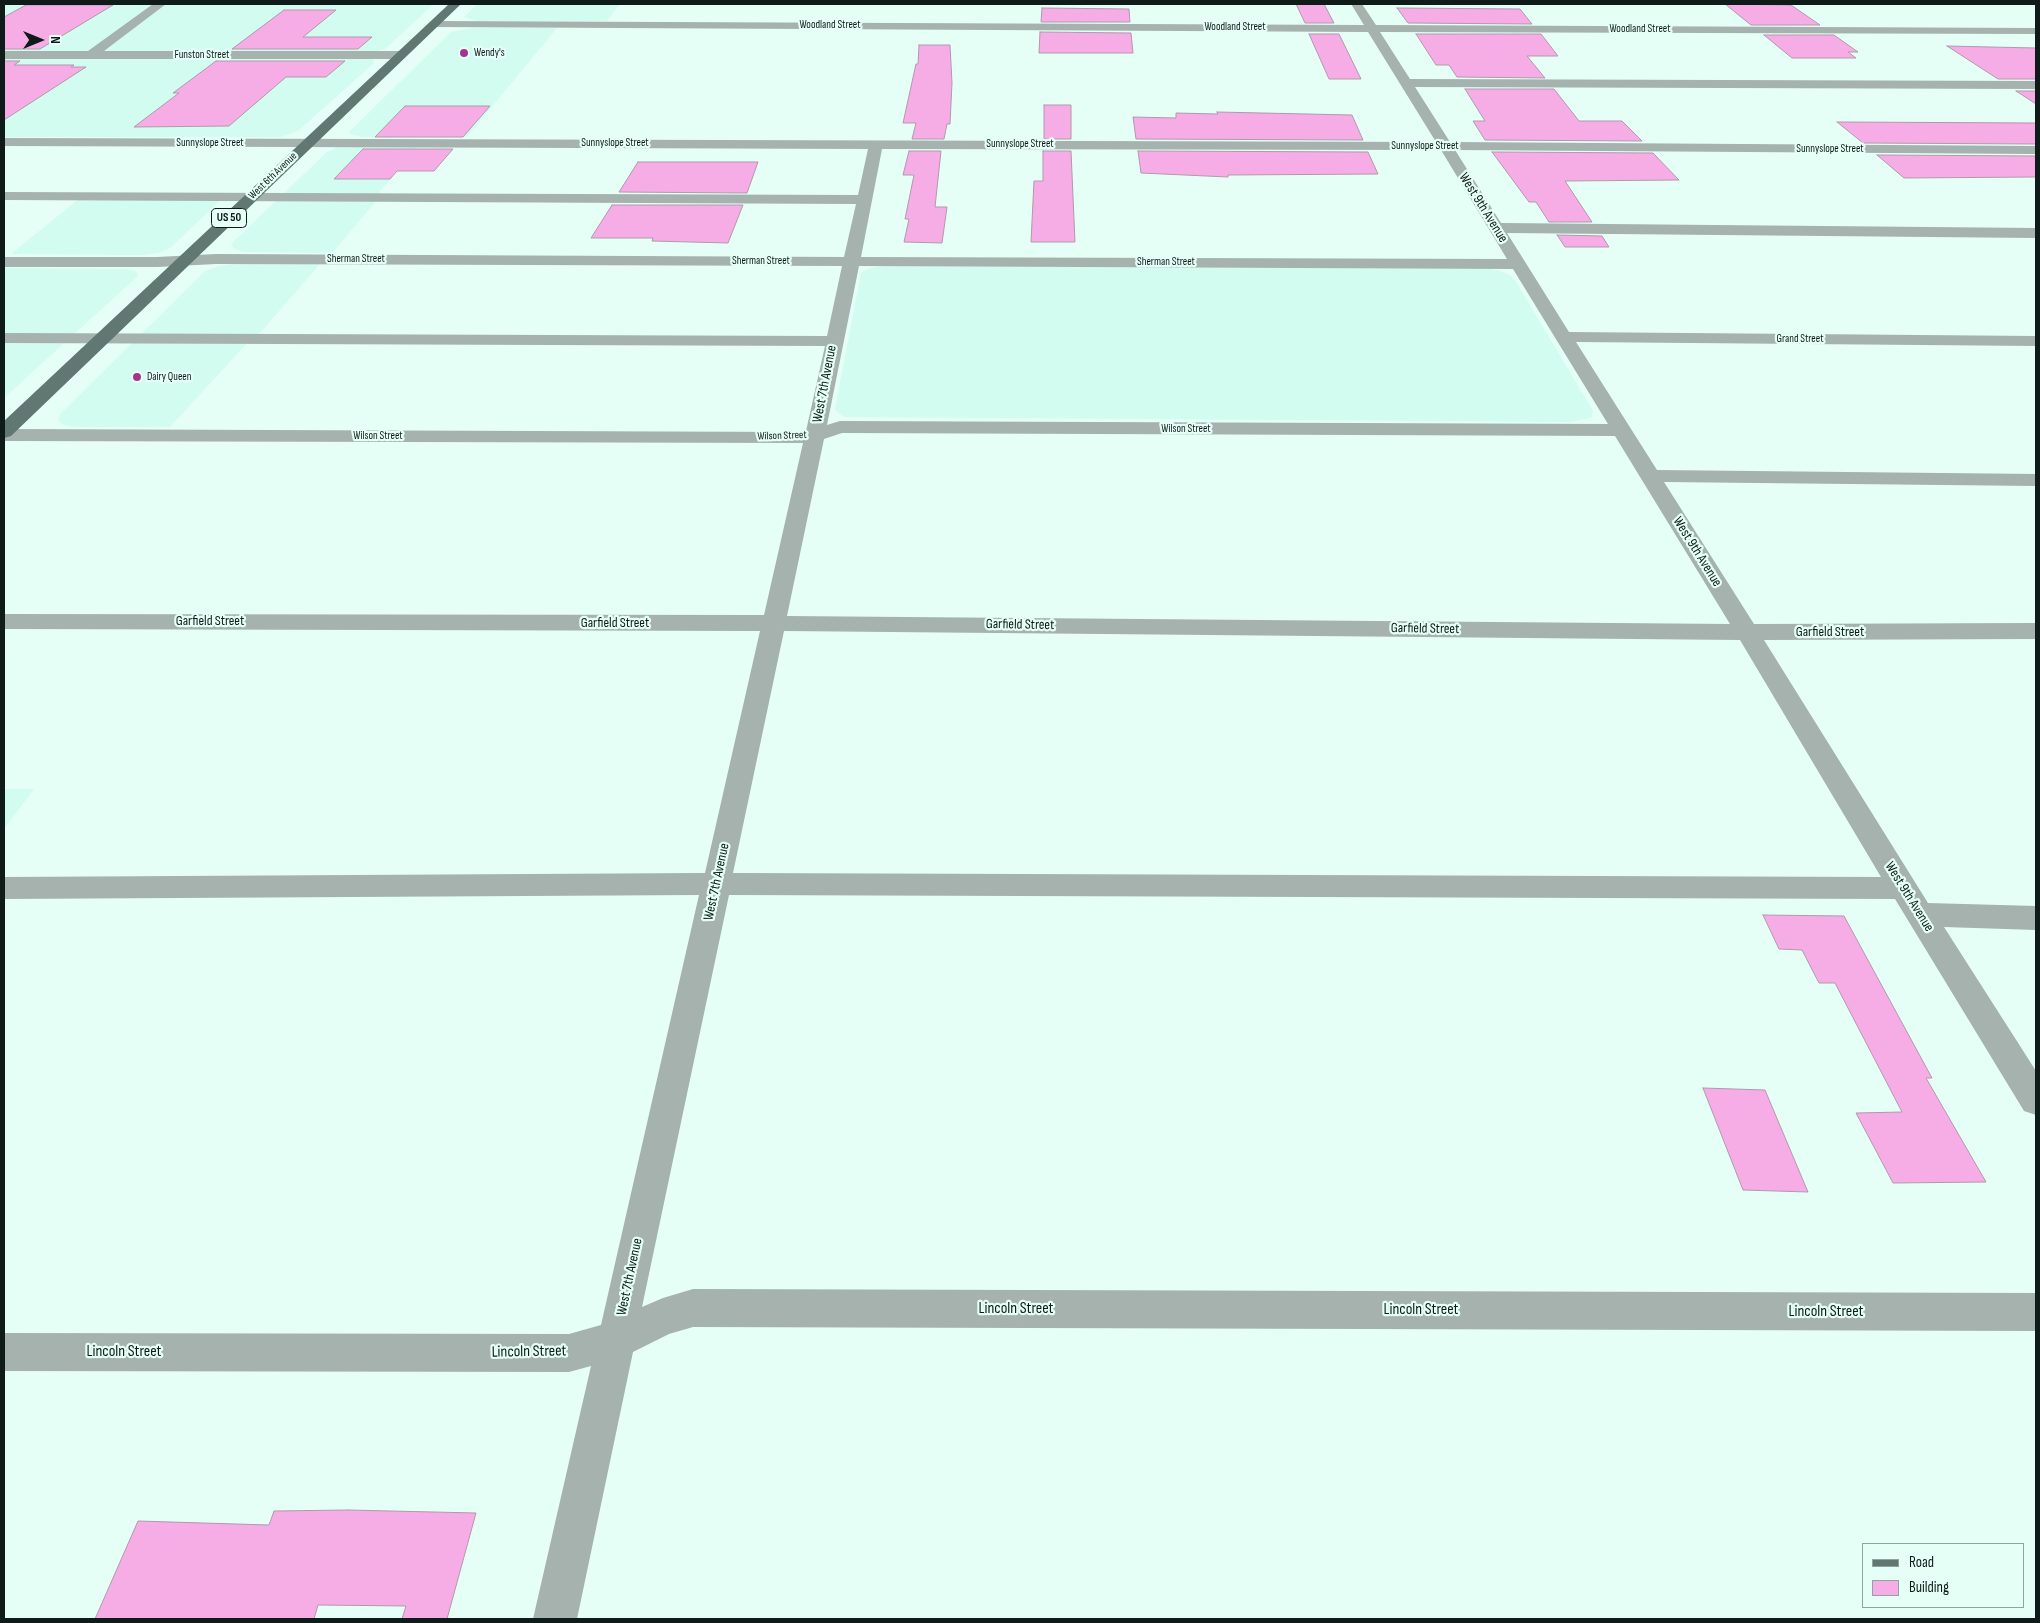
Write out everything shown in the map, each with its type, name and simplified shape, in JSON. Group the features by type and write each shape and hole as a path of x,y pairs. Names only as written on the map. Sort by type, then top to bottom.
{"main road":[{"name":"West 6th Avenue","path":"4,433 455,4"}],"street":[{"path":"90,55 160,4"},
{"name":"West 9th Avenue","path":"1357,4 1747,632 1920,916 2036,1100"},
{"path":"799,25 805,11"},
{"name":"Woodland Street","path":"434,24 799,25 1083,22 1372,27 2036,31"},
{"name":"Funston Street","path":"4,55 401,55"},
{"path":"1407,83 2036,85"},
{"name":"Sunnyslope Street","path":"4,142 1445,146 2036,150"},
{"name":"West 7th Avenue","path":"555,1619 815,435 876,144"},
{"path":"4,196 863,200"},
{"path":"1496,228 2036,233"},
{"name":"Sherman Street","path":"4,262 184,260 1518,264"},
{"name":"Grand Street","path":"1563,337 2036,341"},
{"path":"4,338 834,341"},
{"name":"Wilson Street","path":"4,433 798,438 840,427 1620,430"},
{"path":"1649,476 2036,480"},
{"name":"Garfield Street","path":"4,621 773,623 1747,632 2036,631"},
{"path":"4,888 716,884 1903,888"},
{"path":"1920,916 2036,918"},
{"name":"Lincoln Street","path":"4,1352 569,1353 616,1340 663,1317 694,1308 2036,1312"}],"shaded area":[{"path":"4,4 434,4 385,49 373,52 4,51"},
{"path":"477,4 620,4 607,21 476,21 464,17"},
{"path":"471,28 557,28 467,137 361,137 349,132 451,32"},
{"path":"4,58 365,58 374,60 374,63 298,131 281,137 4,137"},
{"path":"419,146 380,191 379,198 332,253 243,252 233,248 232,243 327,152 338,147"},
{"path":"86,193 227,194 170,248 159,253 143,255 11,254"},
{"path":"234,264 320,264 261,332 249,341 170,427 73,427 62,424 58,420 61,413 205,271 219,266"},
{"path":"884,266 1490,269 1501,271 1515,280 1593,411 1592,417 1572,422 844,417 835,409 861,273 870,268"},
{"path":"4,268 126,269 136,271 138,276 4,398"},
{"path":"4,789 34,789 4,829"}],"building":[{"path":"1296,4 1324,4 1334,23 1305,23"},
{"path":"1725,4 1791,5 1820,25 1751,25"},
{"path":"26,5 113,5 40,49 4,49 4,17"},
{"path":"1042,8 1129,9 1130,22 1041,22"},
{"path":"1397,8 1520,9 1532,24 1408,23"},
{"path":"284,10 336,10 303,37 372,37 358,49 232,49"},
{"path":"1040,32 1131,33 1133,53 1039,53"},
{"path":"1309,34 1339,34 1361,79 1329,79"},
{"path":"1416,34 1541,34 1558,56 1527,56 1545,78 1457,77 1449,65 1436,65"},
{"path":"1764,35 1834,35 1858,52 1848,52 1856,58 1792,58"},
{"path":"919,45 950,45 952,83 950,124 947,124 944,139 912,139 916,123 903,123 916,64 918,64"},
{"path":"1947,46 2036,48 2036,79 1998,79"},
{"path":"4,61 20,61 14,65 74,65 71,67 86,67 4,120"},
{"path":"216,61 345,61 326,77 286,77 229,126 134,127 179,93 173,93"},
{"path":"1465,89 1554,89 1579,121 1622,121 1642,141 1485,140 1473,121 1485,121"},
{"path":"2016,91 2036,91 2036,104"},
{"path":"1044,105 1071,105 1071,139 1044,139"},
{"path":"405,106 490,106 463,137 375,137"},
{"path":"1217,112 1352,115 1363,140 1136,139 1133,117 1176,118 1176,113 1218,114"},
{"path":"1837,122 2036,123 2036,144 1863,143"},
{"path":"363,149 453,149 434,171 397,171 390,179 334,179"},
{"path":"909,151 941,151 935,207 947,207 942,243 904,242 909,219 905,219 914,175 903,175"},
{"path":"1043,151 1071,151 1075,242 1031,242 1034,181 1043,181"},
{"path":"1138,151 1368,152 1378,174 1228,175 1228,177 1141,173"},
{"path":"1492,152 1653,153 1679,180 1565,181 1592,222 1549,222 1536,202 1529,202"},
{"path":"1877,155 2036,156 2036,177 1904,178"},
{"path":"638,162 758,162 747,193 619,192"},
{"path":"612,205 743,205 728,243 652,241 653,238 591,238"},
{"path":"1557,235 1602,236 1609,247 1565,247"},
{"path":"1763,915 1844,916 1932,1078 1926,1078 1986,1182 1893,1183 1856,1113 1902,1112 1835,983 1819,983 1802,950 1779,949"},
{"path":"1703,1088 1765,1090 1808,1192 1743,1190"},
{"path":"348,1510 476,1513 447,1619 402,1619 406,1606 318,1605 314,1619 95,1619 138,1521 269,1525 274,1511"}],"place":[{"name":"Wendy's","path":"464,53"},
{"name":"Dairy Queen","path":"137,377"}]}
